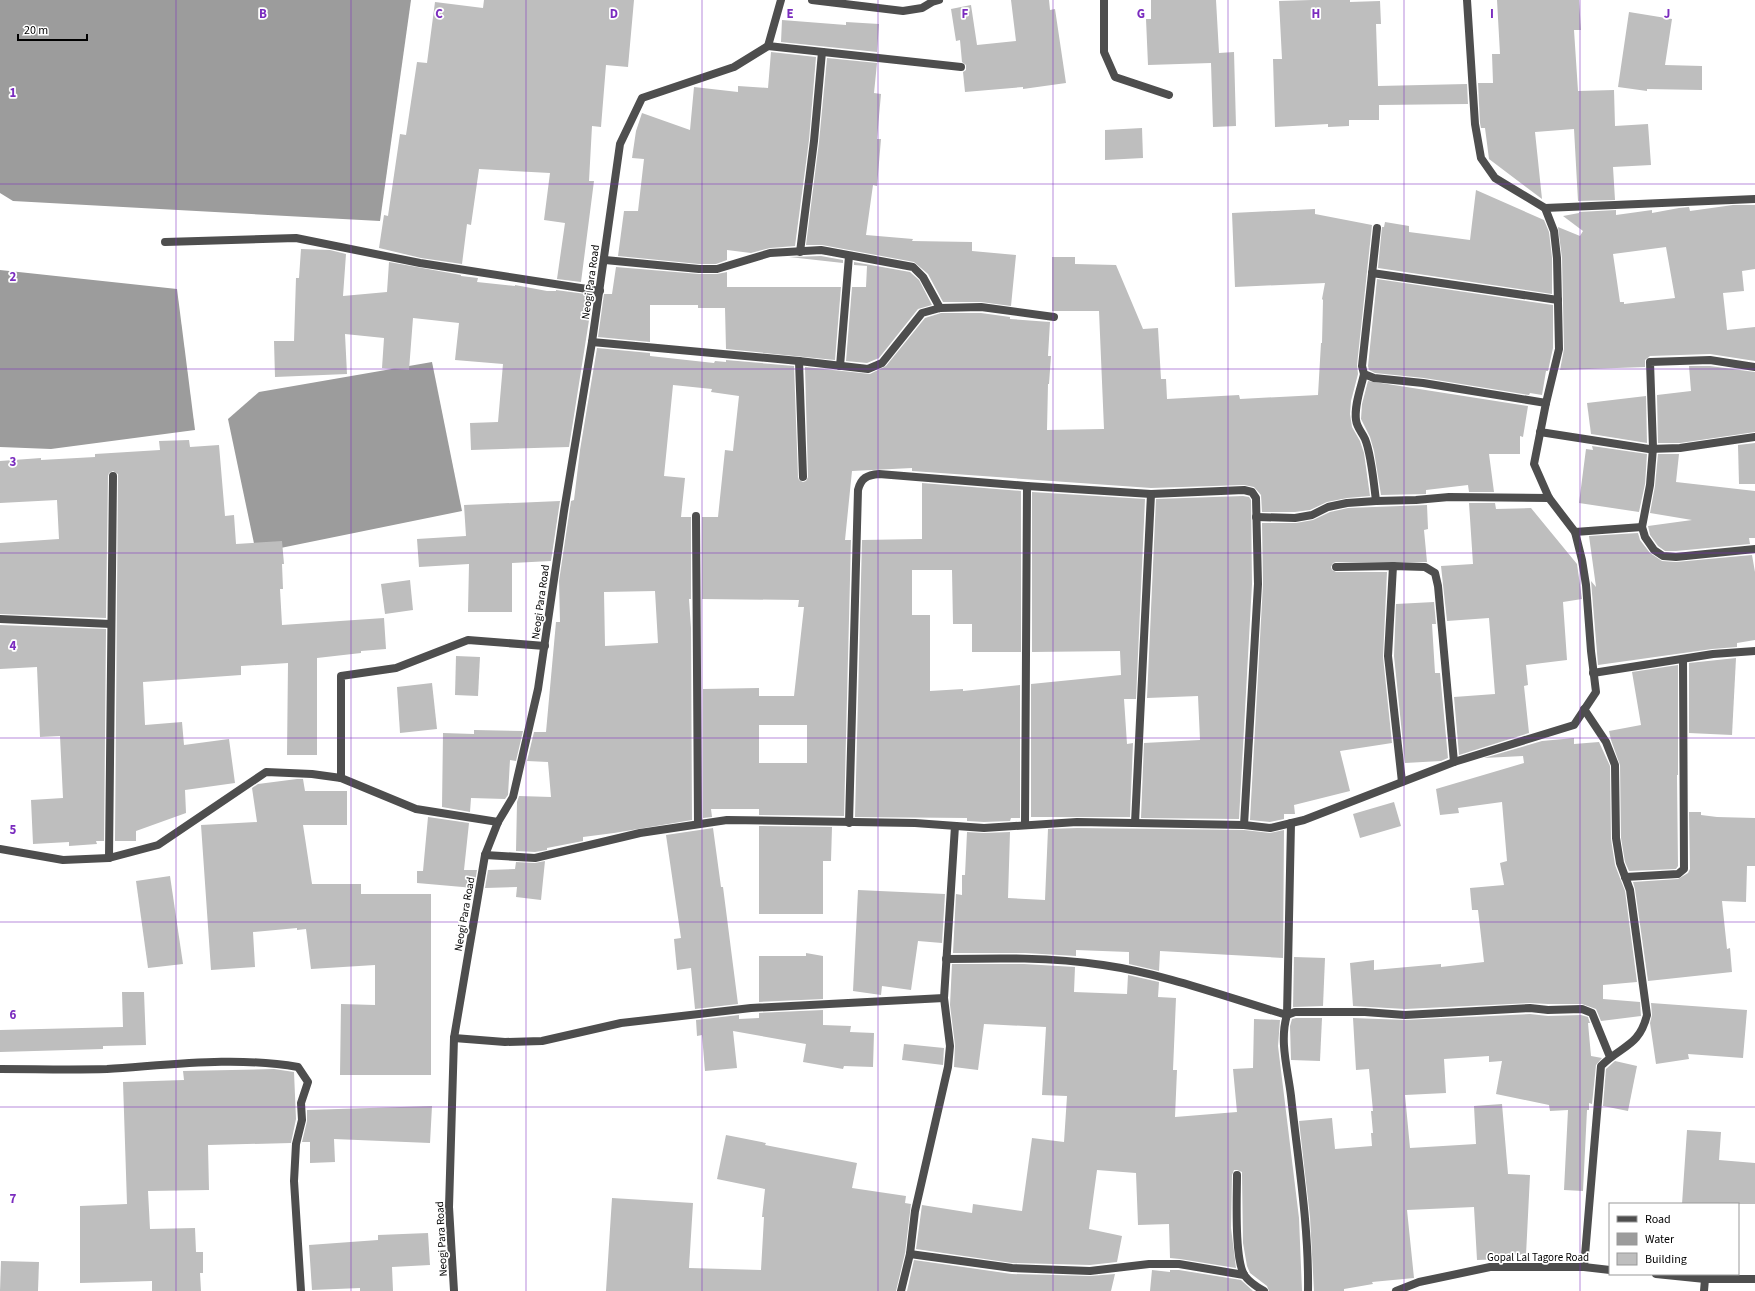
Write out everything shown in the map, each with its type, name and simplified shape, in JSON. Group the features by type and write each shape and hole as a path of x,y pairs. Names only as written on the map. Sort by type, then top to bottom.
{"street":[{"path":"781,0 768,46 961,67"},
{"path":"812,0 903,12 922,8 939,0"},
{"path":"1104,0 1104,52 1115,77 1169,95"},
{"path":"1467,0 1475,124 1481,158 1495,178 1545,208 1755,199"},
{"name":"Neogi Para Road","path":"454,1291 449,1207 454,1038 485,855 498,822 513,797 538,690 564,511 600,290 620,144 642,98 734,67 768,46"},
{"path":"800,252 822,52"},
{"path":"485,855 535,858 640,833 727,820 915,823 984,828 1077,822 1244,825 1270,828 1304,820 1454,762 1574,725 1596,692 1593,673 1586,585 1575,532 1549,498 1534,464 1546,403 1559,349 1557,258 1554,230 1545,208"},
{"path":"1376,500 1368,448 1365,438 1359,431 1356,421 1356,413 1364,374 1362,366 1377,228"},
{"path":"165,242 296,238 420,263 600,290"},
{"path":"604,260 699,269 717,269 770,253 821,250 913,267 922,277 940,308"},
{"path":"840,366 848,256"},
{"path":"1372,273 1558,300"},
{"path":"592,342 799,361 868,369 882,363 922,313 940,308 981,306 1054,317"},
{"path":"1755,367 1710,360 1650,362 1653,448 1650,485 1642,527 1645,537 1654,550 1663,556 1676,557 1755,549"},
{"path":"799,361 803,477"},
{"path":"1364,374 1374,378 1423,383 1546,403"},
{"path":"1540,432 1653,448 1680,448 1755,437"},
{"path":"849,822 858,490 860,482 864,478 870,474 879,474 1151,494 1244,490 1252,492 1256,498 1258,584 1244,825"},
{"path":"109,858 113,476"},
{"path":"1025,825 1027,486"},
{"path":"1135,823 1151,494"},
{"path":"1256,517 1295,518 1312,515 1328,507 1347,503 1376,500 1416,500 1448,497 1549,498"},
{"path":"696,516 698,824"},
{"path":"1575,532 1642,527"},
{"path":"1336,568 1393,566 1425,567 1434,573 1438,586 1454,762"},
{"path":"1393,566 1388,656 1402,782"},
{"path":"0,619 111,624"},
{"path":"341,778 341,676 396,668 468,640 545,646"},
{"path":"1593,673 1683,659 1755,651"},
{"path":"1625,877 1678,874 1684,869 1683,659"},
{"path":"1584,709 1606,742 1615,765 1616,838 1620,863 1630,890 1647,1015 1644,1029 1634,1041 1610,1057 1601,1066 1584,1267"},
{"path":"0,849 62,860 109,858 158,845 266,772 312,774 341,778 416,809 498,822"},
{"path":"1290,823 1287,1015 1283,1027 1308,1254 1308,1291"},
{"path":"901,1291 910,1254 916,1205 948,1067 950,1046 944,998 955,826"},
{"path":"946,959 1058,959 1104,965 1167,979 1287,1015 1295,1012 1365,1012 1405,1015 1530,1008 1548,1010 1582,1009 1592,1013 1610,1057"},
{"path":"454,1038 505,1042 542,1041 621,1023 751,1008 944,998"},
{"path":"0,1069 105,1069 204,1062 250,1062 298,1067 308,1082 301,1103 302,1120 296,1144 294,1181 302,1291"},
{"path":"1237,1175 1238,1242 1240,1260 1244,1275 1252,1284 1264,1291"},
{"path":"910,1254 1012,1268 1090,1271 1149,1264 1179,1264 1244,1275"},
{"name":"Gopal Lal Tagore Road","path":"1396,1291 1420,1282 1490,1267 1584,1267 1609,1270"},
{"path":"1666,1275 1705,1279 1755,1279"},
{"path":"1704,1291 1705,1279"}],"water":[{"path":"0,0 411,0 380,221 13,201 0,193"},
{"path":"0,270 177,289 195,430 51,449 0,447"},
{"path":"432,362 462,511 256,553 228,419 259,392"}],"building":[{"path":"484,0 634,0 628,67 606,65 601,127 592,126 589,181 594,181 581,282 557,279 565,223 544,220 550,173 479,169 471,225 467,224 462,264 421,258 379,248 384,215 388,216 400,134 406,135 417,62 427,63 435,2 483,8"},
{"path":"1011,0 1049,0 1050,10 1055,9 1066,83 1023,89 1023,87 965,92 963,72 966,70 966,65 962,62 960,40 956,41 951,9 971,5 977,45 1016,41"},
{"path":"1151,0 1216,0 1219,53 1234,52 1236,126 1213,127 1211,63 1148,65 1146,19 1151,19"},
{"path":"1350,0 1350,2 1380,1 1381,24 1376,24 1378,86 1467,84 1468,104 1379,105 1379,120 1349,120 1349,126 1328,127 1328,124 1275,127 1273,59 1282,59 1279,1"},
{"path":"1497,0 1579,0 1581,30 1574,30 1578,91 1614,90 1615,126 1648,124 1651,165 1613,167 1615,200 1578,201 1574,129 1535,132 1542,199 1489,159 1485,128 1481,128 1480,123 1478,83 1493,83 1492,54 1500,54"},
{"path":"1629,12 1672,19 1665,65 1702,66 1702,90 1647,89 1647,91 1618,87"},
{"path":"782,20 846,25 846,22 879,24 877,52 781,42"},
{"path":"771,52 816,57 809,140 795,246 770,248 751,253 727,250 727,260 716,264 699,264 618,256 624,211 638,211 644,159 632,158 636,131 642,113 690,130 694,87 738,92 738,86 768,88"},
{"path":"827,58 877,63 874,93 881,94 877,139 881,139 877,186 873,185 866,235 913,239 912,241 972,242 972,251 1016,255 1011,306 981,302 943,302 928,274 914,262 822,245 806,245 819,142"},
{"path":"1142,128 1143,158 1105,160 1105,130"},
{"path":"1476,190 1544,220 1549,232 1552,258 1552,294 1378,268 1382,227 1384,227 1385,222 1409,226 1409,232 1470,240"},
{"path":"1733,205 1755,205 1755,269 1742,271 1744,291 1723,293 1727,330 1755,327 1755,361 1710,354 1650,356 1645,360 1645,367 1560,370 1564,349 1562,258 1558,227 1580,236 1583,231 1563,216 1579,212 1616,210 1616,215 1652,210 1652,213 1689,207 1690,211","holes":["1666,247 1675,298 1624,304 1624,302 1620,302 1613,254"]},
{"path":"1315,209 1315,214 1372,225 1357,365 1358,374 1351,401 1350,414 1352,427 1360,441 1364,453 1370,496 1327,502 1310,510 1295,512 1262,512 1261,495 1254,487 1244,485 1151,488 912,471 912,468 852,471 845,540 851,540 844,816 759,815 759,809 711,809 712,817 703,818 703,689 759,688 759,696 794,696 804,607 798,607 799,600 702,599 702,517 718,517 725,450 733,451 739,396 711,392 712,389 673,385 664,476 685,478 681,517 691,517 691,599 689,599 691,628 692,820 583,837 583,841 547,848 547,850 535,852 516,851 517,802 519,796 551,797 548,762 527,761 534,732 546,732 556,622 560,622 559,581 571,501 574,500 580,450 597,348 650,353 650,356 714,363 715,361 726,362 726,360 794,366 798,477 799,480 803,482 806,481 808,477 805,367 870,374 886,366 925,318 941,313 981,313 1010,317 1010,319 1050,322 1048,356 1051,356 1048,384 1047,430 1104,429 1099,311 1052,311 1052,257 1075,257 1075,264 1116,265 1143,329 1158,328 1161,379 1166,379 1167,399 1239,395 1240,399 1318,395 1322,343 1322,299 1325,283 1235,287 1232,213","holes":["655,591 658,643 605,646 604,592","759,725 807,725 807,763 759,763"]},
{"path":"301,249 330,250 346,254 343,296 387,292 389,262 478,278 477,282 515,285 547,291 556,290 593,295 569,447 471,450 470,423 498,422 503,364 455,360 459,323 413,318 409,370 382,368 384,338 345,334 347,374 275,377 274,341 294,341 296,278 299,278"},
{"path":"821,256 843,260 843,263 789,257"},
{"path":"854,262 910,272 919,280 932,305 918,309 879,358 867,363 846,361 852,287 866,287 867,266 854,265"},
{"path":"616,267 699,274 717,274 727,272 727,287 841,287 835,360 726,349 725,308 698,308 698,305 650,305 650,342 598,337 604,294 612,294"},
{"path":"1377,279 1553,305 1553,348 1548,371 1546,371 1542,395 1530,393 1529,395 1424,378 1375,373 1369,370 1368,366"},
{"path":"1689,366 1710,366 1755,372 1755,432 1680,443 1658,443 1657,395 1691,391"},
{"path":"1368,381 1528,406 1523,437 1520,436 1520,454 1489,454 1494,492 1469,492 1468,485 1426,490 1426,494 1381,495 1374,451 1370,437 1361,419 1362,404"},
{"path":"1646,396 1647,443 1591,434 1587,403"},
{"path":"189,440 190,447 219,445 225,516 234,515 236,544 282,541 284,564 282,564 283,589 280,589 282,625 384,618 386,649 361,651 361,653 317,658 317,755 287,755 288,663 241,666 241,675 143,682 145,725 182,722 184,745 229,739 235,783 185,790 186,813 136,831 136,841 115,841 118,474 113,471 109,473 108,476 106,618 0,614 0,543 59,539 57,500 0,503 0,461 41,458 41,460 95,457 95,454 160,450 159,441"},
{"path":"1755,443 1755,484 1739,484 1738,445"},
{"path":"1592,446 1647,454 1645,484 1639,512 1579,503 1586,449 1593,450"},
{"path":"1658,454 1679,454 1676,482 1755,491 1755,538 1749,538 1750,544 1676,551 1665,551 1658,546 1650,535 1648,526 1692,520 1650,513 1655,486"},
{"path":"922,483 1021,491 1021,652 972,652 972,624 953,624 952,570 912,570 912,615 930,615 930,691 963,689 963,691 1020,685 1020,818 1011,818 1010,821 967,821 967,818 855,817 862,540 922,539"},
{"path":"1032,492 1145,499 1136,699 1124,699 1127,744 1133,743 1130,817 1031,817 1031,684 1121,675 1120,651 1032,652"},
{"path":"1249,497 1251,500 1252,584 1239,819 1141,818 1144,743 1200,740 1198,696 1147,698 1156,499"},
{"path":"560,501 551,561 512,563 512,612 468,612 469,564 419,567 417,539 466,536 464,505"},
{"path":"1469,503 1495,503 1496,509 1531,508 1577,564 1582,599 1563,602 1567,660 1526,665 1528,685 1524,686 1529,733 1459,755 1454,697 1495,694 1489,618 1447,621 1441,566 1473,564"},
{"path":"1427,505 1428,529 1424,530 1427,562 1336,562 1333,563 1331,567 1332,570 1336,572 1387,572 1383,657 1392,743 1340,751 1350,791 1294,805 1295,814 1284,814 1284,819 1270,822 1250,820 1263,584 1262,523 1296,523 1313,520 1330,512 1348,508"},
{"path":"1638,533 1640,540 1650,553 1662,561 1676,562 1752,555 1755,572 1755,640 1737,643 1737,647 1712,649 1598,665 1591,581 1596,587 1589,536"},
{"path":"410,580 413,610 385,614 381,584"},
{"path":"1434,602 1436,624 1432,624 1435,673 1440,673 1448,758 1441,761 1405,763 1394,656 1396,604"},
{"path":"0,625 106,629 104,841 96,841 97,844 69,846 69,842 33,844 31,800 63,798 60,736 40,737 37,667 0,669"},
{"path":"456,656 480,657 478,696 455,695"},
{"path":"1736,658 1732,735 1689,733 1689,663"},
{"path":"1678,665 1678,866 1676,869 1629,871 1625,862 1621,838 1620,765 1609,731 1641,725 1632,672"},
{"path":"432,683 437,729 400,733 397,687"},
{"path":"474,730 523,731 516,761 510,760 508,795 505,799 471,798 470,812 442,807 443,733 474,734"},
{"path":"1574,738 1574,744 1599,742 1610,766 1611,839 1615,865 1625,891 1637,982 1603,985 1603,999 1640,1002 1641,1016 1601,1021 1596,1009 1582,1004 1530,1003 1405,1009 1353,1006 1350,963 1374,960 1374,970 1441,964 1441,967 1484,962 1478,910 1472,910 1470,888 1504,885 1500,863 1507,861 1502,802 1458,808 1459,813 1440,815 1436,789 1524,763 1523,756 1484,758 1542,741"},
{"path":"303,779 305,791 347,791 347,825 303,825 312,884 361,884 361,894 431,894 431,1075 340,1075 341,1004 375,1005 375,965 311,969 306,929 297,930 297,928 253,932 255,967 211,970 201,825 257,822 252,788 258,784"},
{"path":"1394,802 1401,826 1360,838 1353,814"},
{"path":"1689,812 1701,812 1701,815 1717,817 1755,818 1755,866 1747,866 1746,902 1722,901 1727,949 1730,948 1732,972 1648,981 1633,882 1678,879 1688,873 1690,869"},
{"path":"428,817 469,823 464,870 477,870 474,888 417,883 417,871 423,871"},
{"path":"759,826 832,827 831,861 823,861 823,914 759,914"},
{"path":"713,828 721,887 723,887 738,1004 695,1009 691,968 677,970 674,939 681,938 666,835"},
{"path":"1048,829 1244,830 1270,833 1284,830 1283,958 1160,951 1159,971 1129,964 1129,952 1076,950 1076,956 1025,953 953,953 956,894 962,895 962,875 965,875 967,832 1010,832 1008,898 1045,900"},
{"path":"545,861 541,900 516,897 517,887 485,888 488,870 515,869 516,862 535,863"},
{"path":"170,876 183,964 148,968 136,881"},
{"path":"858,890 945,894 942,943 918,941 911,990 882,986 881,995 853,991"},
{"path":"806,953 823,956 823,999 759,1002 759,956 806,956"},
{"path":"1294,957 1325,958 1323,1006 1293,1007"},
{"path":"952,964 1024,964 1075,967 1074,992 1127,994 1128,975 1159,982 1158,997 1176,998 1173,1070 1177,1070 1175,1117 1237,1112 1233,1069 1253,1068 1254,1019 1280,1020 1278,1046 1299,1218 1302,1291 1269,1291 1267,1286 1250,1273 1247,1266 1243,1243 1242,1172 1237,1170 1234,1170 1232,1175 1231,1228 1236,1268 1170,1258 1169,1224 1138,1225 1136,1173 1097,1170 1089,1229 1122,1236 1117,1262 1090,1265 1012,1263 916,1249 922,1205 972,1213 973,1204 1022,1211 1032,1138 1064,1142 1067,1096 1042,1095 1046,1027 984,1024 978,1070 954,1067 955,1045 950,1005"},
{"path":"122,992 144,992 146,1045 103,1046 103,1049 0,1052 0,1030 123,1027"},
{"path":"1651,1003 1747,1010 1743,1058 1688,1054 1689,1059 1656,1064 1650,1023 1652,1015"},
{"path":"823,1010 823,1025 851,1026 850,1032 874,1033 873,1067 844,1066 843,1069 803,1062 806,1044 733,1031 737,1068 705,1071 702,1035 697,1036 696,1020 739,1015 739,1019 759,1018 759,1013"},
{"path":"1530,1014 1548,1016 1581,1015 1588,1017 1590,1023 1588,1023 1591,1056 1602,1058 1596,1065 1592,1104 1589,1103 1589,1110 1587,1110 1583,1191 1564,1190 1568,1110 1550,1111 1549,1105 1496,1094 1502,1061 1489,1062 1489,1056 1444,1059 1446,1093 1405,1095 1410,1148 1476,1144 1474,1106 1502,1104 1508,1174 1530,1175 1526,1255 1504,1254 1504,1259 1477,1260 1474,1207 1407,1210 1414,1278 1372,1282 1373,1284 1344,1289 1344,1291 1314,1291 1310,1217 1299,1121 1332,1118 1335,1149 1372,1146 1371,1133 1373,1133 1371,1111 1373,1111 1369,1069 1356,1070 1353,1018 1405,1020"},
{"path":"1322,1018 1320,1061 1291,1060 1290,1026 1292,1019"},
{"path":"904,1044 944,1048 943,1065 902,1060"},
{"path":"1615,1061 1637,1066 1628,1111 1603,1106 1606,1069"},
{"path":"274,1069 294,1072 296,1119 291,1143 208,1145 209,1190 148,1191 150,1229 195,1228 196,1252 203,1252 203,1273 200,1273 201,1291 152,1291 152,1281 80,1283 80,1206 127,1204 123,1082 184,1080 183,1071"},
{"path":"432,1106 430,1143 334,1139 335,1162 310,1163 310,1142 302,1142 307,1121 307,1110"},
{"path":"1687,1130 1721,1132 1719,1160 1755,1163 1755,1204 1682,1203"},
{"path":"726,1135 766,1143 765,1145 857,1163 852,1188 906,1196 905,1203 911,1204 905,1253 896,1291 606,1291 612,1198 693,1203 689,1268 761,1270 764,1217 762,1217 765,1189 717,1179"},
{"path":"428,1233 430,1265 392,1267 393,1291 360,1291 360,1288 312,1290 309,1245 378,1240 378,1235"},
{"path":"914,1260 1012,1274 1090,1276 1115,1274 1111,1291 907,1291"},
{"path":"1,1261 39,1262 38,1291 0,1291"},
{"path":"1152,1270 1170,1272 1170,1270 1179,1270 1241,1280 1253,1291 1150,1291"}]}
